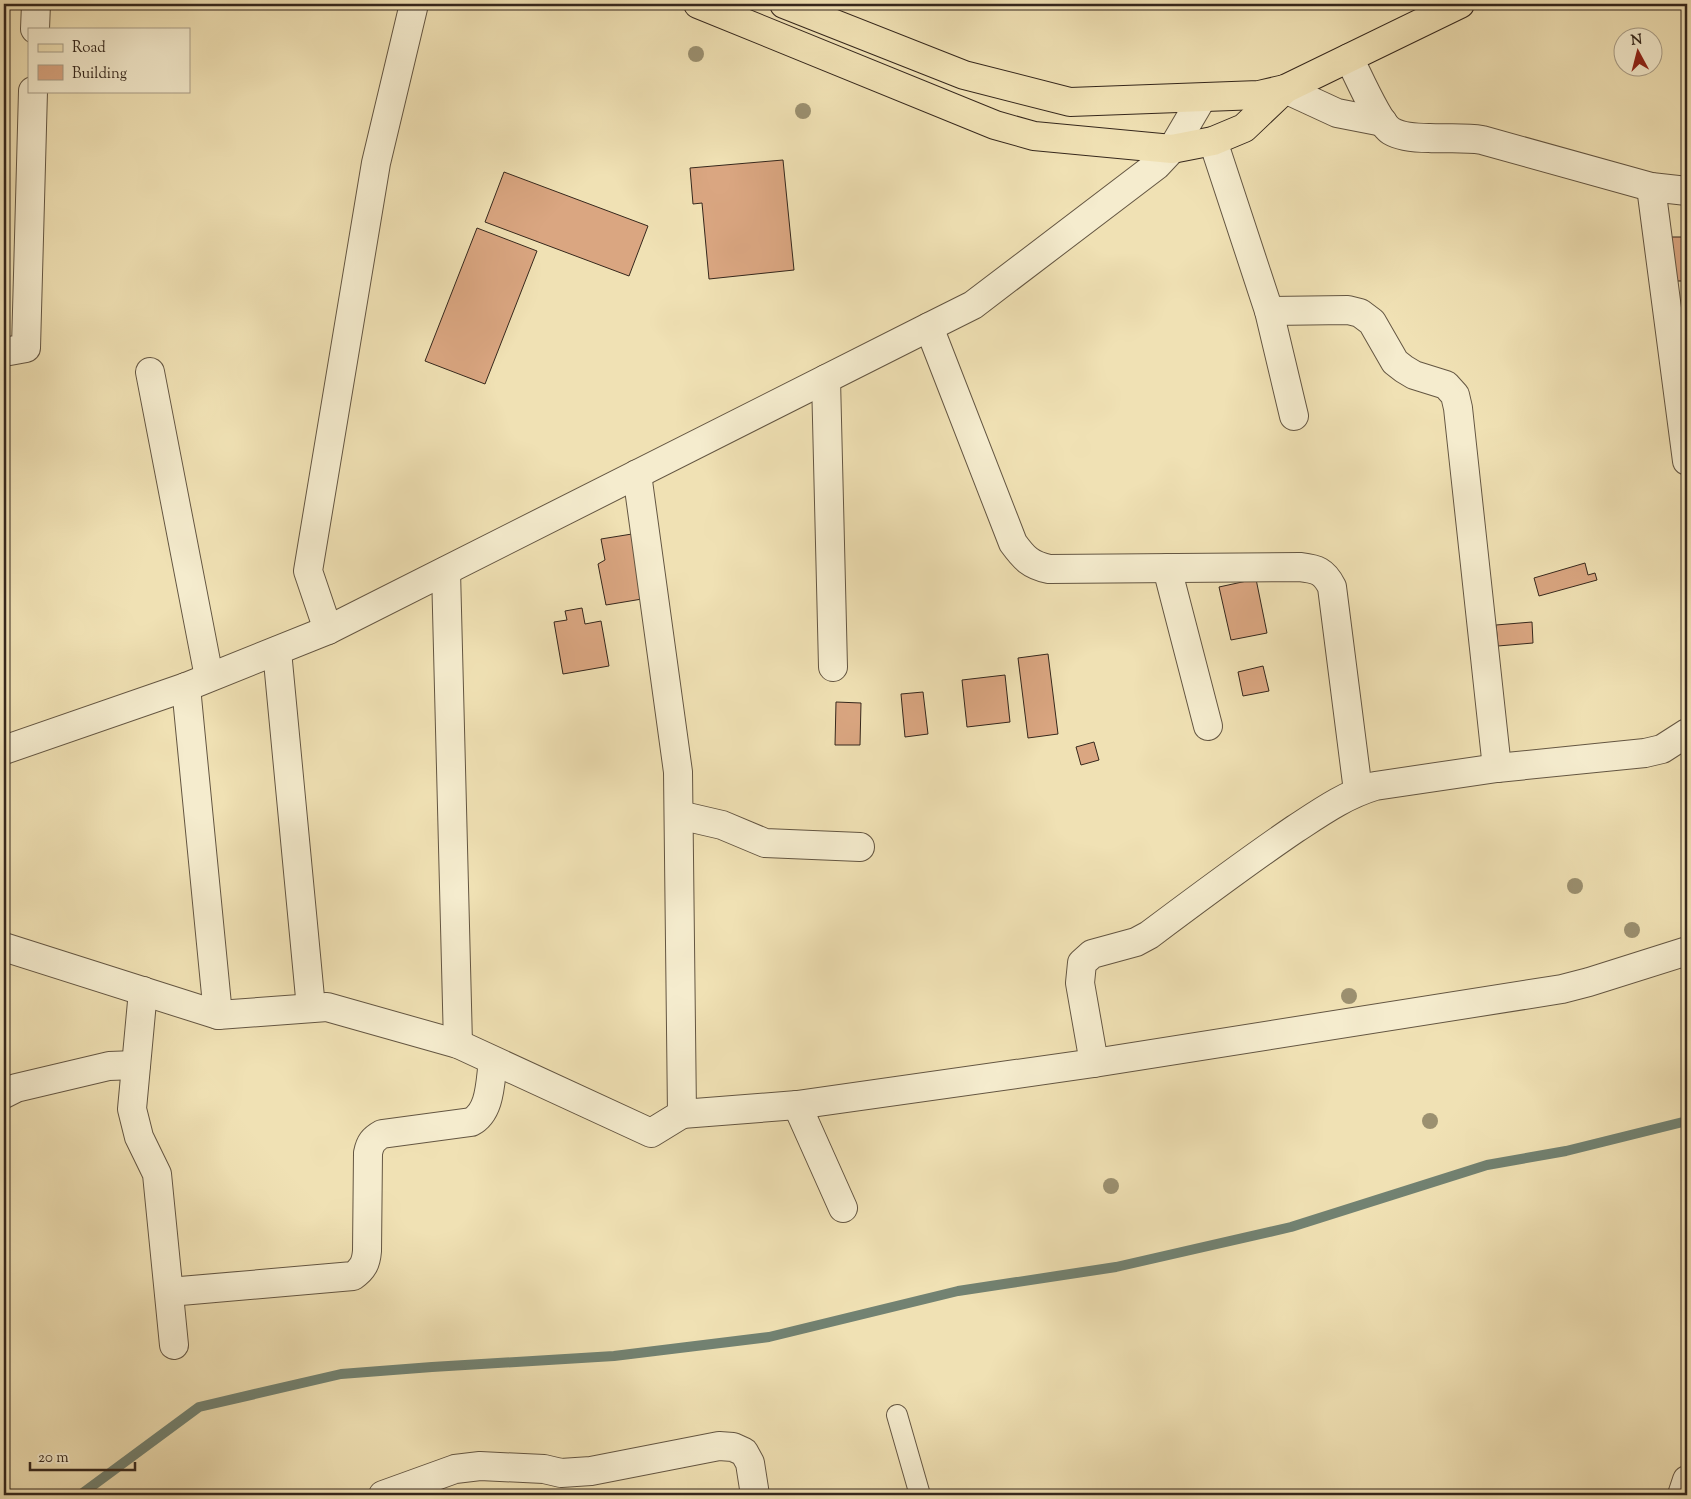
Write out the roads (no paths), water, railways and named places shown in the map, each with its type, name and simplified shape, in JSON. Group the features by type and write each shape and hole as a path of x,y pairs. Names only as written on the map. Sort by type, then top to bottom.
{"main road":[{"path":"698,4 995,125 1034,136 1172,149 1213,142 1244,128 1286,89"},
{"path":"784,4 964,75 1070,102 1259,95 1286,89 1460,4"}],"street":[{"path":"35,28 36,4"},
{"path":"328,630 308,571 376,163 414,4"},
{"path":"1349,58 1382,122 1391,131 1402,135 1427,138 1476,139 1652,187 1687,191"},
{"path":"1286,89 1337,113 1382,122"},
{"path":"4,352 26,348 33,92"},
{"path":"4,750 197,682 328,630 973,305 1157,165 1172,149 1202,98"},
{"path":"1213,142 1269,311 1294,416"},
{"path":"1652,187 1687,461"},
{"path":"1269,311 1348,310 1360,313 1372,322 1395,362 1414,375 1446,385 1455,395 1458,408 1497,768"},
{"path":"929,327 1013,544 1023,557 1036,566 1049,569 1300,567 1313,569 1326,576 1332,587 1358,791"},
{"path":"150,372 197,682 218,1015"},
{"path":"826,379 833,668"},
{"path":"637,474 678,772 682,1114"},
{"path":"1167,568 1208,726"},
{"path":"446,571 458,1044"},
{"path":"276,651 310,1008"},
{"path":"1094,1063 1080,983 1082,963 1092,954 1136,942 1149,935 1266,849 1341,799 1358,791 1376,786 1497,768 1645,753 1662,749 1687,733"},
{"path":"679,815 722,825 765,843 860,847"},
{"path":"4,947 218,1015 327,1007 458,1044 651,1133 682,1114 798,1105 1094,1063 1562,989 1687,951"},
{"path":"143,991 132,1109 139,1137 157,1174 174,1346"},
{"path":"169,1292 353,1276 361,1270 366,1262 368,1153 370,1144 382,1134 471,1122 479,1118 487,1102 493,1061"},
{"path":"4,1094 16,1088 110,1066 136,1065"},
{"path":"798,1105 843,1208"},
{"path":"383,1495 455,1469 480,1466 544,1469 564,1484 591,1471 719,1446 733,1447 744,1452 750,1463 755,1495"},
{"path":"1682,1495 1687,1480"}],"lane":[{"path":"897,1415 920,1495"}],"waterway":[{"path":"80,1495 199,1407 341,1374 614,1356 769,1337 958,1291 1116,1267 1291,1227 1487,1165 1566,1151 1687,1121"}]}
